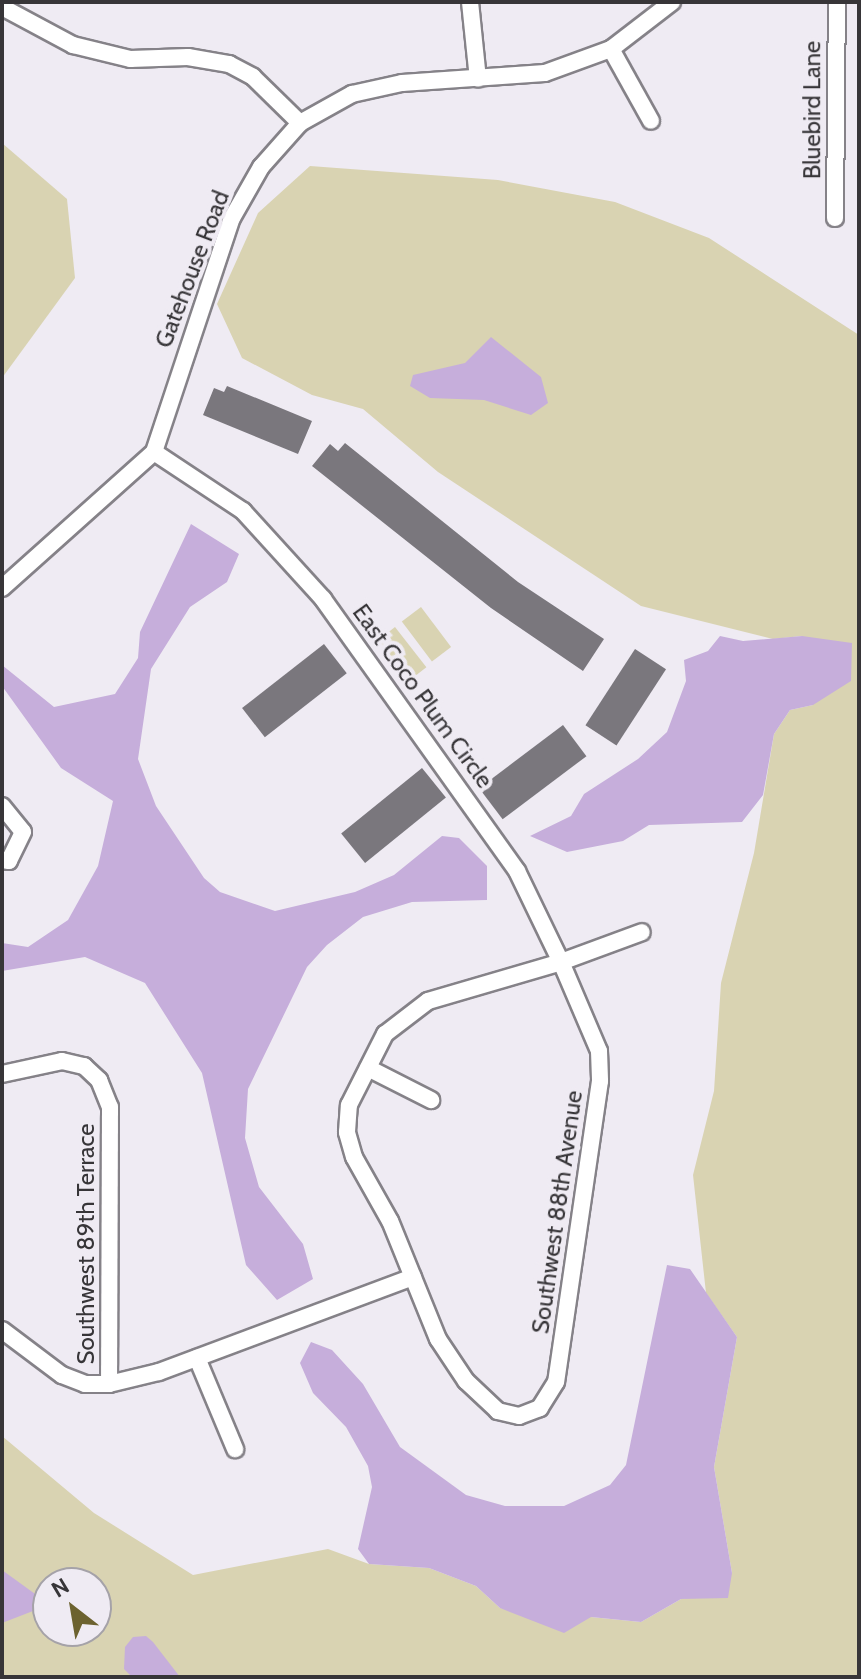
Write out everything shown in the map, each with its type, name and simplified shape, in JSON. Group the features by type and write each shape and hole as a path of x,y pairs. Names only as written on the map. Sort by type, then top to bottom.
{"street":[{"path":"470,2 478,79"},
{"name":"Gatehouse Road","path":"2,588 154,452 232,218 261,167 300,123 352,94 402,83 545,73 611,49 672,2"},
{"name":"Bluebird Lane","path":"835,218 837,2"},
{"path":"2,7 73,45 130,59 188,57 229,64 253,77 300,123"},
{"path":"611,49 651,121"},
{"name":"East Coco Plum Circle","path":"154,452 243,511 323,599 517,871 587,1021"},
{"path":"2,806 23,832 9,861 2,860"},
{"path":"2,1330 62,1375 85,1384 109,1384 197,1358 413,1277 390,1221 354,1157 347,1132 349,1105 385,1034 428,1001 561,962 642,932"},
{"name":"Southwest 88th Avenue","path":"413,1277 438,1339 466,1381 498,1411 519,1416 540,1408 556,1382 600,1081 599,1051 587,1021"},
{"name":"Southwest 89th Terrace","path":"2,1074 62,1061 84,1066 99,1080 110,1107 109,1384"},
{"path":"368,1068 431,1100"},
{"path":"197,1358 235,1449"}],"shaded area":[{"path":"2,143 67,199 75,278 2,378"},
{"path":"310,166 498,180 615,202 709,238 859,335 859,1677 2,1677 2,1436 94,1513 193,1575 328,1549 369,1564 429,1568 476,1586 500,1608 641,1622 681,1599 705,1595 732,1573 714,1467 737,1337 706,1293 693,1175 714,1091 721,983 754,853 774,734 790,710 813,705 802,636 773,639 641,606 438,472 363,409 312,395 242,358 217,304 258,213"},
{"path":"491,337 541,377 548,403 531,415 484,400 430,398 410,386 413,375 465,363"},
{"path":"191,524 239,554 227,582 190,607 151,669 138,759 156,806 204,878 220,892 275,911 355,892 394,875 442,836 459,838 487,866 487,900 412,902 363,917 327,945 307,967 248,1089 245,1138 259,1187 303,1244 313,1279 277,1300 246,1265 202,1073 145,983 85,957 2,971 2,943 28,947 68,920 98,866 113,801 61,768 2,686 2,665 54,707 115,694 138,658 140,632"},
{"path":"421,607 451,647 432,661 402,621"},
{"path":"395,627 426,667 408,681 377,641"},
{"path":"720,636 743,641 802,636 852,643 851,681 813,705 790,710 774,734 763,795 742,822 649,825 623,841 567,852 530,836 571,816 584,794 638,759 667,732 686,681 684,660 708,651"},
{"path":"667,1265 690,1269 737,1337 714,1467 732,1573 728,1598 681,1599 641,1622 591,1617 564,1633 500,1608 476,1586 429,1568 369,1564 358,1549 372,1487 368,1466 346,1427 313,1393 300,1363 311,1342 332,1350 363,1384 400,1447 466,1495 505,1506 564,1506 610,1485 626,1465"},
{"path":"2,1570 32,1592 32,1611 2,1623"},
{"path":"146,1636 180,1677 132,1677 124,1669 125,1647 133,1637"}],"building":[{"path":"227,386 312,421 298,454 203,415 214,388 224,392"},
{"path":"345,443 518,582 604,639 583,671 491,608 312,466 330,444 338,451"},
{"path":"324,644 347,673 265,737 242,708"},
{"path":"635,649 666,669 616,745 585,725"},
{"path":"563,725 586,756 503,819 479,788"},
{"path":"422,768 446,798 365,863 341,833"}]}
